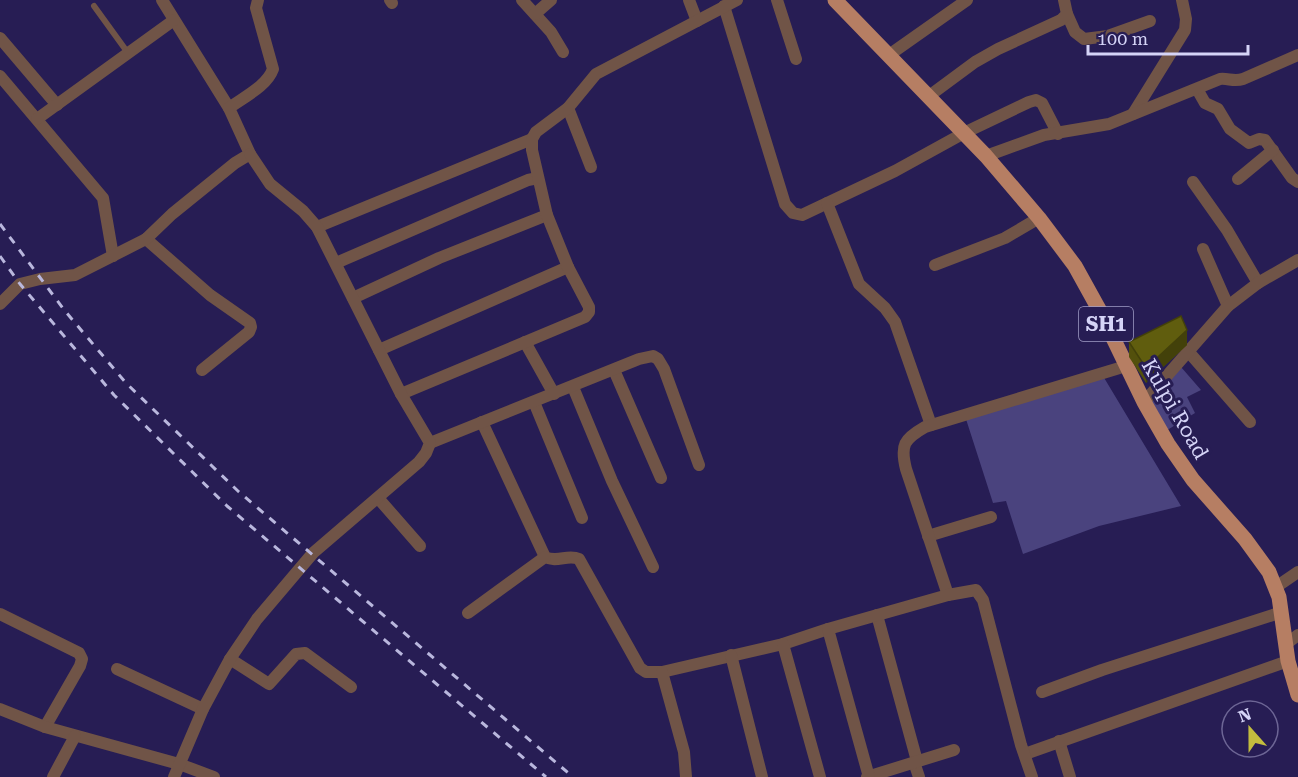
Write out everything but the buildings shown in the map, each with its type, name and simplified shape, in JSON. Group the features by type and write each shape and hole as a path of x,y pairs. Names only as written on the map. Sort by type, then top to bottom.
{"main road":[{"name":"Kulpi Road","path":"835,0 986,156 1039,218 1075,266 1101,313 1144,402 1168,444 1193,480 1259,557 1276,587 1292,640 1288,661 1298,695"}],"street":[{"path":"162,0 229,108 250,154 270,184 303,211 317,227 401,394 430,443"},
{"path":"522,0 551,32 563,52"},
{"path":"534,14 550,0"},
{"path":"689,0 697,21"},
{"path":"401,394 585,317 589,312 589,307 568,267 547,215 532,150 532,139 536,132 568,108 596,74 737,0"},
{"path":"777,0 796,59"},
{"path":"889,55 968,0"},
{"path":"1064,0 1075,32 1084,39 1108,36 1150,21"},
{"path":"1133,114 1185,30 1186,19 1182,0"},
{"path":"229,108 271,76 273,69 255,3"},
{"path":"724,6 786,204 793,213 802,214 827,203 895,171 964,133 1036,100 1042,103 1058,134"},
{"path":"929,96 985,56 1061,20 1067,14"},
{"path":"37,119 174,21"},
{"path":"0,38 57,105"},
{"path":"986,156 1044,135 1094,128 1220,79 1227,78 1235,81 1243,79 1298,56"},
{"path":"0,76 103,198 113,255"},
{"path":"1197,89 1205,103 1218,109 1230,129 1245,142 1249,144 1259,139 1265,140 1292,178 1298,182"},
{"path":"568,108 591,167"},
{"path":"317,227 522,141 532,139"},
{"path":"1238,178 1274,150"},
{"path":"0,304 20,284 75,275 146,239 190,199 235,163 250,154"},
{"path":"336,263 413,228 528,180 538,178"},
{"path":"1193,182 1227,230 1258,283"},
{"path":"827,203 859,284 885,308 895,322 931,425"},
{"path":"352,298 439,258 547,215"},
{"path":"935,264 1005,238 1039,218"},
{"path":"146,239 210,295 250,323 249,332 202,370"},
{"path":"1203,249 1228,306"},
{"path":"1144,402 1187,350 1228,306 1258,283 1298,260"},
{"path":"379,350 568,267"},
{"path":"525,342 554,394"},
{"path":"1187,350 1250,422"},
{"path":"174,777 203,709 230,659 257,620 313,553 419,462 430,443 647,356 653,356 658,359 664,369 699,465"},
{"path":"948,595 903,455 904,442 910,435 931,425 1126,366"},
{"path":"614,370 661,477"},
{"path":"573,387 612,481 652,567"},
{"path":"534,402 582,518"},
{"path":"483,422 545,557 552,561 574,557 579,559 640,668 646,672 662,672 783,644 948,595 976,590 983,600 1021,745 1032,777"},
{"path":"378,498 420,546"},
{"path":"928,536 991,517"},
{"path":"468,613 545,557"},
{"path":"1276,587 1298,572"},
{"path":"1042,692 1102,670 1282,612"},
{"path":"0,614 79,653 82,659 45,727"},
{"path":"877,615 919,777"},
{"path":"828,629 868,777 954,750"},
{"path":"783,644 820,777"},
{"path":"230,659 269,684 296,654 305,653 351,687"},
{"path":"731,655 762,777"},
{"path":"1025,754 1288,661"},
{"path":"117,669 203,709"},
{"path":"662,672 684,752 686,777"},
{"path":"0,709 45,727 179,764 214,777"},
{"path":"53,777 75,736"},
{"path":"1059,741 1070,777"}],"lane":[{"path":"94,6 128,53"}],"shaded area":[{"path":"1181,367 1201,390 1187,397 1195,413 1164,432 1151,410 1151,396"},
{"path":"1103,376 1181,506 1099,526 1023,554 1006,501 993,503 965,416"}],"railway":[{"path":"0,224 65,311 126,383 239,492 573,777"},
{"path":"0,256 20,284 114,395 227,506 546,777"}]}
